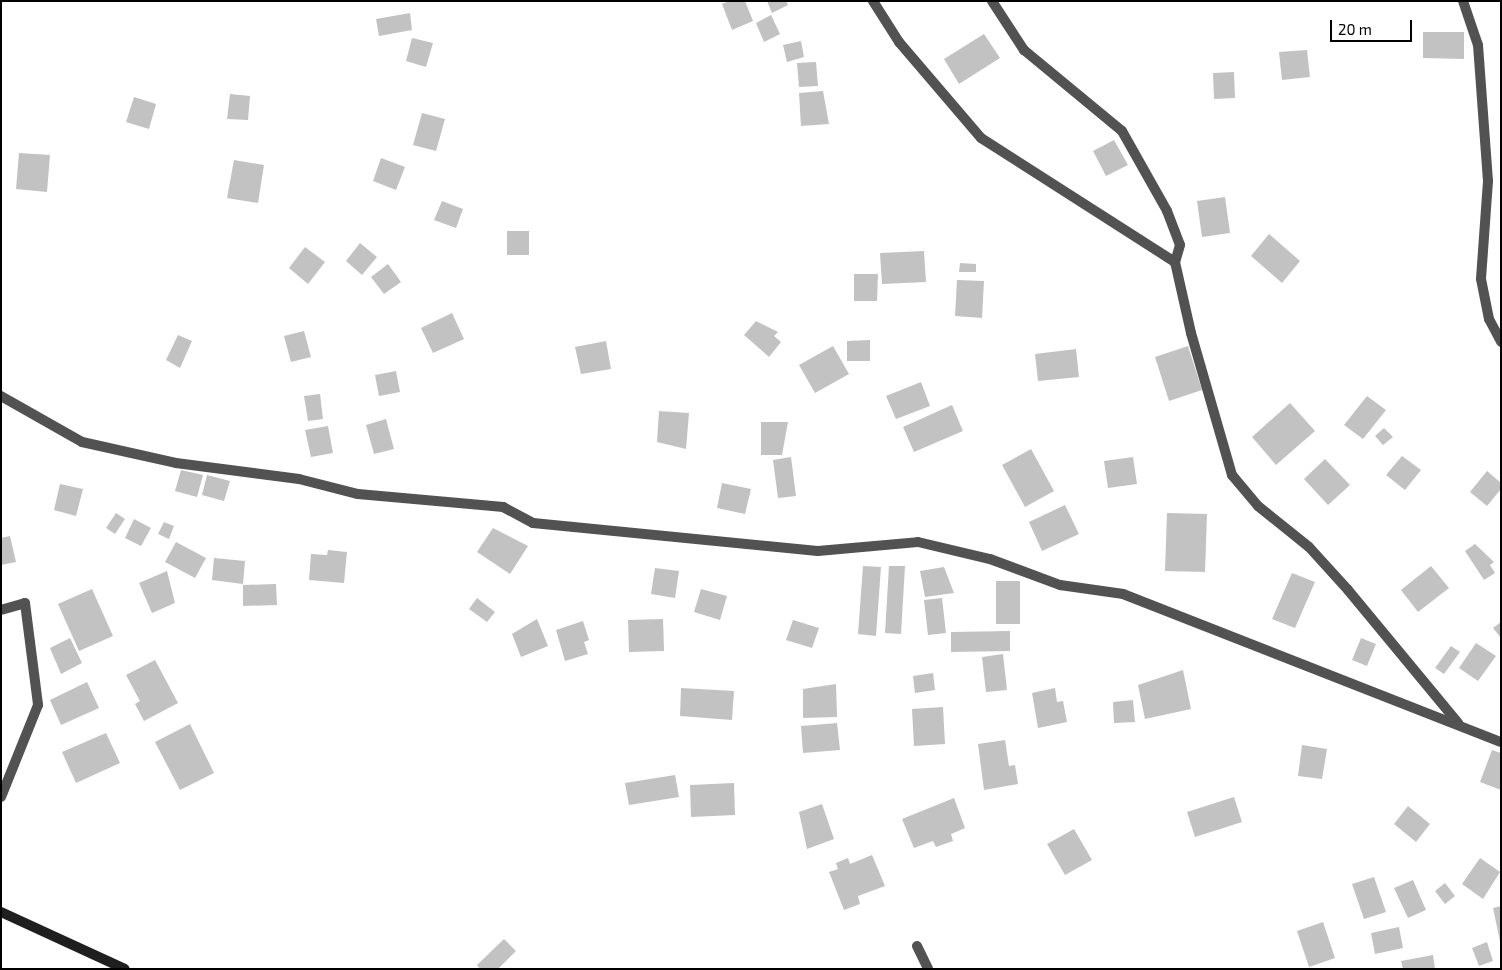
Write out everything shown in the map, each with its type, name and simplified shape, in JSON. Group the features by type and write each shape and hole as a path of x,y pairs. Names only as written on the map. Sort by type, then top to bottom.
{"street":[{"path":"873,1 899,42 981,138 1175,262"},
{"path":"992,1 1024,50 1122,131 1167,211 1180,245 1175,262 1232,475 1258,506 1309,547 1348,590 1458,724"},
{"path":"1463,1 1478,45 1488,181 1480,279 1489,319 1501,342"},
{"path":"1,396 82,442 176,463 299,479 358,494 503,507 533,523 818,551 918,542 990,559 1060,585 1123,594 1501,742"},
{"path":"1,610 25,603 38,705 1,797"},
{"path":"1,912 125,969"},
{"path":"917,946 928,969"}],"building":[{"path":"729,1 745,1 753,21 732,30 722,4"},
{"path":"767,1 786,1 788,5 772,13"},
{"path":"410,13 412,30 379,36 376,19"},
{"path":"771,15 780,34 764,42 756,23"},
{"path":"1423,32 1464,32 1464,59 1423,58"},
{"path":"984,34 1000,58 959,84 944,59"},
{"path":"412,38 433,43 426,67 406,61"},
{"path":"801,41 804,57 787,62 783,45"},
{"path":"1307,50 1310,77 1282,80 1279,52"},
{"path":"816,62 818,86 799,87 797,63"},
{"path":"1234,72 1235,98 1214,99 1213,73"},
{"path":"823,91 829,124 801,126 799,93"},
{"path":"230,94 250,96 248,120 227,119"},
{"path":"134,97 156,104 149,129 126,122"},
{"path":"422,113 445,119 436,151 413,145"},
{"path":"1114,140 1128,165 1106,176 1093,151"},
{"path":"19,153 50,155 47,192 16,189"},
{"path":"381,158 405,167 396,190 373,181"},
{"path":"234,160 264,165 258,203 227,198"},
{"path":"1225,197 1230,233 1202,237 1197,201"},
{"path":"442,201 463,209 456,228 434,220"},
{"path":"507,231 529,231 529,255 507,255"},
{"path":"1269,234 1300,261 1282,283 1251,256"},
{"path":"360,243 377,257 362,275 346,261"},
{"path":"305,247 325,262 308,284 289,268"},
{"path":"924,251 926,282 882,284 880,253"},
{"path":"960,263 976,264 976,272 959,272"},
{"path":"388,264 401,282 384,294 371,277"},
{"path":"854,274 878,274 877,301 854,301"},
{"path":"957,280 984,281 982,318 955,316"},
{"path":"452,313 464,339 433,353 421,328"},
{"path":"756,321 778,332 774,336 781,342 769,357 744,335"},
{"path":"304,331 311,357 291,362 284,336"},
{"path":"178,335 192,341 180,368 166,360"},
{"path":"870,340 870,361 847,361 847,341"},
{"path":"606,341 611,369 581,374 575,347"},
{"path":"833,346 849,374 815,393 799,365"},
{"path":"1188,346 1202,390 1169,401 1155,357"},
{"path":"1076,349 1079,377 1038,381 1035,354"},
{"path":"396,371 400,392 379,396 375,375"},
{"path":"921,382 930,406 896,419 886,396"},
{"path":"320,394 323,419 308,421 304,396"},
{"path":"1367,396 1386,410 1363,439 1344,425"},
{"path":"1290,403 1315,431 1276,465 1252,437"},
{"path":"952,405 963,431 914,452 903,427"},
{"path":"659,411 689,413 686,449 657,442"},
{"path":"386,419 394,449 374,454 366,425"},
{"path":"761,422 788,422 782,455 761,455"},
{"path":"328,426 333,453 311,457 305,430"},
{"path":"1384,428 1393,437 1383,445 1375,436"},
{"path":"1031,449 1054,491 1025,507 1002,465"},
{"path":"1402,456 1421,470 1405,490 1386,475"},
{"path":"791,457 796,496 778,498 773,460"},
{"path":"1133,457 1137,484 1108,488 1104,461"},
{"path":"1325,459 1350,485 1328,505 1304,479"},
{"path":"181,470 203,475 197,497 175,491"},
{"path":"1487,471 1501,483 1501,489 1487,506 1470,492"},
{"path":"207,475 230,481 224,501 202,495"},
{"path":"722,483 751,489 745,514 717,508"},
{"path":"60,484 83,489 76,516 54,510"},
{"path":"1065,505 1079,534 1042,551 1029,522"},
{"path":"116,513 125,519 115,534 106,528"},
{"path":"1167,513 1207,514 1205,572 1165,571"},
{"path":"134,519 151,528 141,546 125,538"},
{"path":"164,522 174,526 169,539 158,534"},
{"path":"493,528 528,546 510,574 477,552"},
{"path":"10,536 16,562 1,565 1,538"},
{"path":"176,542 206,558 195,578 165,562"},
{"path":"1475,544 1494,562 1490,565 1495,573 1484,580 1465,551"},
{"path":"328,550 347,552 344,583 309,580 311,554 327,555"},
{"path":"214,558 245,561 243,584 212,580"},
{"path":"863,566 881,567 876,636 858,634"},
{"path":"889,566 905,566 901,634 885,633"},
{"path":"1431,566 1449,588 1418,612 1401,590"},
{"path":"944,567 954,593 925,597 920,571"},
{"path":"655,568 679,571 675,598 651,594"},
{"path":"167,571 175,603 152,613 139,583"},
{"path":"1292,573 1315,582 1295,628 1272,619"},
{"path":"996,581 1020,581 1020,624 996,624"},
{"path":"276,584 277,605 243,606 243,585"},
{"path":"92,589 113,636 79,651 58,604"},
{"path":"701,589 727,596 720,620 694,612"},
{"path":"477,598 495,612 487,622 469,609"},
{"path":"942,598 946,633 928,635 924,600"},
{"path":"537,619 548,646 521,657 512,634"},
{"path":"663,619 664,651 629,652 628,620"},
{"path":"793,620 819,628 812,648 786,640"},
{"path":"583,621 589,640 584,642 588,654 565,661 556,630"},
{"path":"1501,622 1501,638 1493,628"},
{"path":"1010,631 1010,651 951,652 951,632"},
{"path":"70,638 82,663 61,674 50,648"},
{"path":"1361,638 1376,644 1367,666 1352,660"},
{"path":"1476,643 1496,656 1478,681 1459,668"},
{"path":"1451,646 1460,652 1444,674 1435,668"},
{"path":"1003,654 1007,690 986,692 982,657"},
{"path":"155,660 178,703 144,721 135,704 140,701 126,675"},
{"path":"1183,670 1191,709 1145,719 1138,685"},
{"path":"933,673 935,690 915,693 913,676"},
{"path":"87,682 99,708 61,725 50,700"},
{"path":"836,684 837,717 803,718 803,689"},
{"path":"681,688 734,691 732,720 680,716"},
{"path":"1055,688 1057,702 1063,701 1067,722 1038,728 1032,693"},
{"path":"1133,700 1135,722 1114,723 1113,702"},
{"path":"943,707 945,744 914,746 912,709"},
{"path":"837,723 840,750 803,753 801,726"},
{"path":"190,724 214,773 180,790 155,742"},
{"path":"106,733 120,763 76,783 62,752"},
{"path":"1005,740 1009,766 1015,765 1018,784 984,790 978,744"},
{"path":"1302,745 1327,749 1322,779 1298,776"},
{"path":"1492,750 1501,753 1501,790 1480,782"},
{"path":"675,775 679,797 629,805 625,783"},
{"path":"734,783 735,815 691,817 690,785"},
{"path":"1234,797 1242,822 1195,837 1187,812"},
{"path":"954,798 965,828 951,834 953,841 936,847 933,841 914,848 902,819"},
{"path":"822,804 834,839 807,849 799,812"},
{"path":"1408,806 1430,824 1416,842 1394,824"},
{"path":"1074,829 1092,860 1065,875 1047,844"},
{"path":"872,855 885,886 858,896 860,904 844,910 829,872 838,869 836,863 848,858 850,864"},
{"path":"1480,858 1500,872 1483,899 1462,884"},
{"path":"1374,877 1386,912 1364,919 1352,884"},
{"path":"1413,880 1426,910 1408,918 1394,888"},
{"path":"1445,883 1455,896 1445,904 1435,891"},
{"path":"1501,906 1501,941 1500,941 1493,908"},
{"path":"1323,922 1335,958 1309,967 1297,931"},
{"path":"1399,927 1403,948 1375,954 1371,933"},
{"path":"504,939 516,951 498,969 480,969 477,965"},
{"path":"1487,942 1493,961 1479,966 1472,948"},
{"path":"1433,955 1435,969 1403,969 1401,961"}]}
